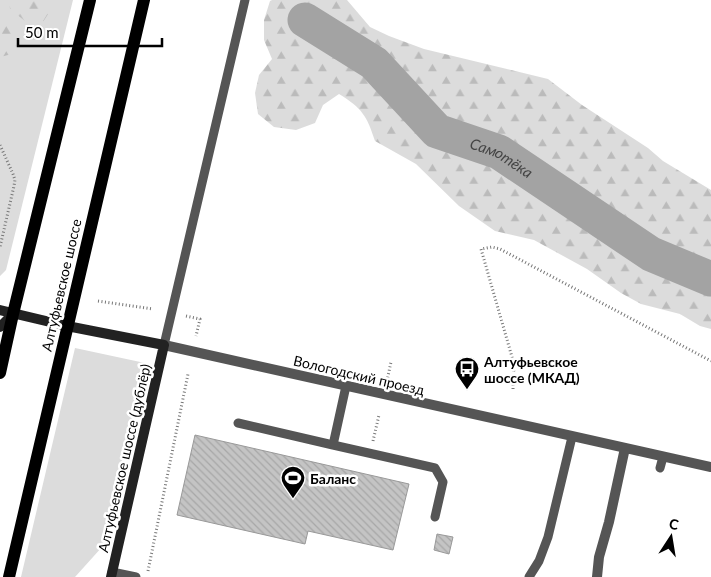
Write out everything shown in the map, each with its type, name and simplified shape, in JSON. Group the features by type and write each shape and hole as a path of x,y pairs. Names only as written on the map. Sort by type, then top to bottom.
{"main road":[{"path":"0,373 90,0"},
{"name":"Алтуфьевское шоссе","path":"8,577 144,0"}],"street":[{"name":"Вологодский проезд","path":"0,310 711,467"},
{"path":"0,327 13,314"},
{"name":"Алтуфьевское шоссе (дублёр)","path":"109,575 164,345"},
{"path":"597,577 599,557 609,522 625,448"}],"lane":[{"path":"164,345 245,0"},
{"path":"333,444 346,386"},
{"path":"238,423 435,468 443,482 435,518"},
{"path":"529,577 539,560 548,537 572,436"},
{"path":"660,468 664,457"},
{"path":"109,575 136,577"}],"path":[{"path":"0,145 15,180 0,247"},
{"path":"513,390 514,364 481,249 500,248 711,362"},
{"path":"98,301 153,309"},
{"path":"186,316 200,319 196,336"},
{"path":"386,384 391,362"},
{"path":"146,577 188,374"},
{"path":"371,453 379,415"}],"green space":[{"path":"0,0 73,0 6,270 0,276"},
{"path":"9,0 44,0 50,11 43,22 25,21 10,9"},
{"path":"272,0 347,0 370,27 389,36 424,49 548,79 582,105 648,148 663,161 711,190 711,329 700,326 680,314 641,304 621,293 587,269 534,240 495,231 459,206 416,164 375,141 363,113 339,94 323,105 315,123 296,130 274,127 258,114 255,93 259,75 272,59 264,40 264,20"},
{"path":"3,19 12,19 17,36 16,53 0,57 0,24"},
{"path":"75,348 145,363 102,547 75,577 21,577"}],"building":[{"name":"Баланс","path":"195,435 409,484 393,550 308,531 305,544 177,515"},
{"path":"437,534 453,537 449,554 434,550"}],"waterway":[{"name":"Самотёка","path":"305,20 374,63 437,131 499,152 651,254 711,279"}],"place":[{"name":"Алтуфьевское шоссе (МКАД)","path":"467,390"},
{"name":"Баланс","path":"293,499"}]}
